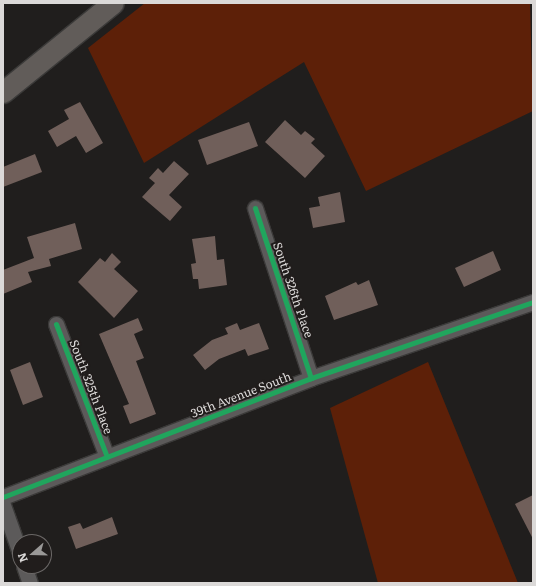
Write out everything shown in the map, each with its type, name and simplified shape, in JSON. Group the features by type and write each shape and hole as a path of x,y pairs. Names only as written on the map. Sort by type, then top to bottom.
{"main road":[{"path":"3,92 113,3"}],"street":[{"name":"South 326th Place","path":"255,208 312,378"},
{"name":"39th Avenue South","path":"3,497 312,378 533,302"},
{"name":"South 325th Place","path":"56,324 107,457"},
{"path":"3,505 13,534"}],"shaded area":[{"path":"145,3 530,3 533,111 366,191 304,62 144,163 88,48"},
{"path":"428,362 518,583 378,583 330,408"}],"building":[{"path":"80,102 103,143 86,153 76,136 57,147 48,131 69,119 64,110"},
{"path":"285,120 301,135 305,131 315,139 311,143 325,156 305,178 265,142"},
{"path":"249,122 258,146 207,165 198,140"},
{"path":"35,154 42,172 3,187 3,167"},
{"path":"174,161 189,174 169,195 182,207 170,221 142,197 155,183 149,178 158,168 163,173"},
{"path":"340,192 345,222 313,228 309,208 320,206 318,197"},
{"path":"75,223 82,249 49,259 51,266 28,272 32,282 3,294 3,270 34,258 27,237"},
{"path":"215,236 217,260 224,259 227,285 199,289 198,279 193,279 191,264 196,263 192,239"},
{"path":"493,251 501,270 464,287 455,268"},
{"path":"112,253 121,262 114,269 138,291 114,318 78,282 100,258 105,262"},
{"path":"369,280 378,305 334,320 325,296 356,282 358,285"},
{"path":"138,318 143,330 134,334 144,358 136,361 156,414 130,424 123,406 129,404 99,334"},
{"path":"237,323 240,330 259,323 269,349 248,356 245,349 219,359 205,370 193,355 212,340 228,334 225,328"},
{"path":"30,362 43,397 23,405 10,370"},
{"path":"533,495 533,539 515,504"},
{"path":"112,517 118,534 76,549 68,527 80,523 83,529"}],"cycle path":[{"path":"255,208 311,378"},
{"path":"3,497 311,378 533,302"},
{"path":"56,324 107,457"}]}
